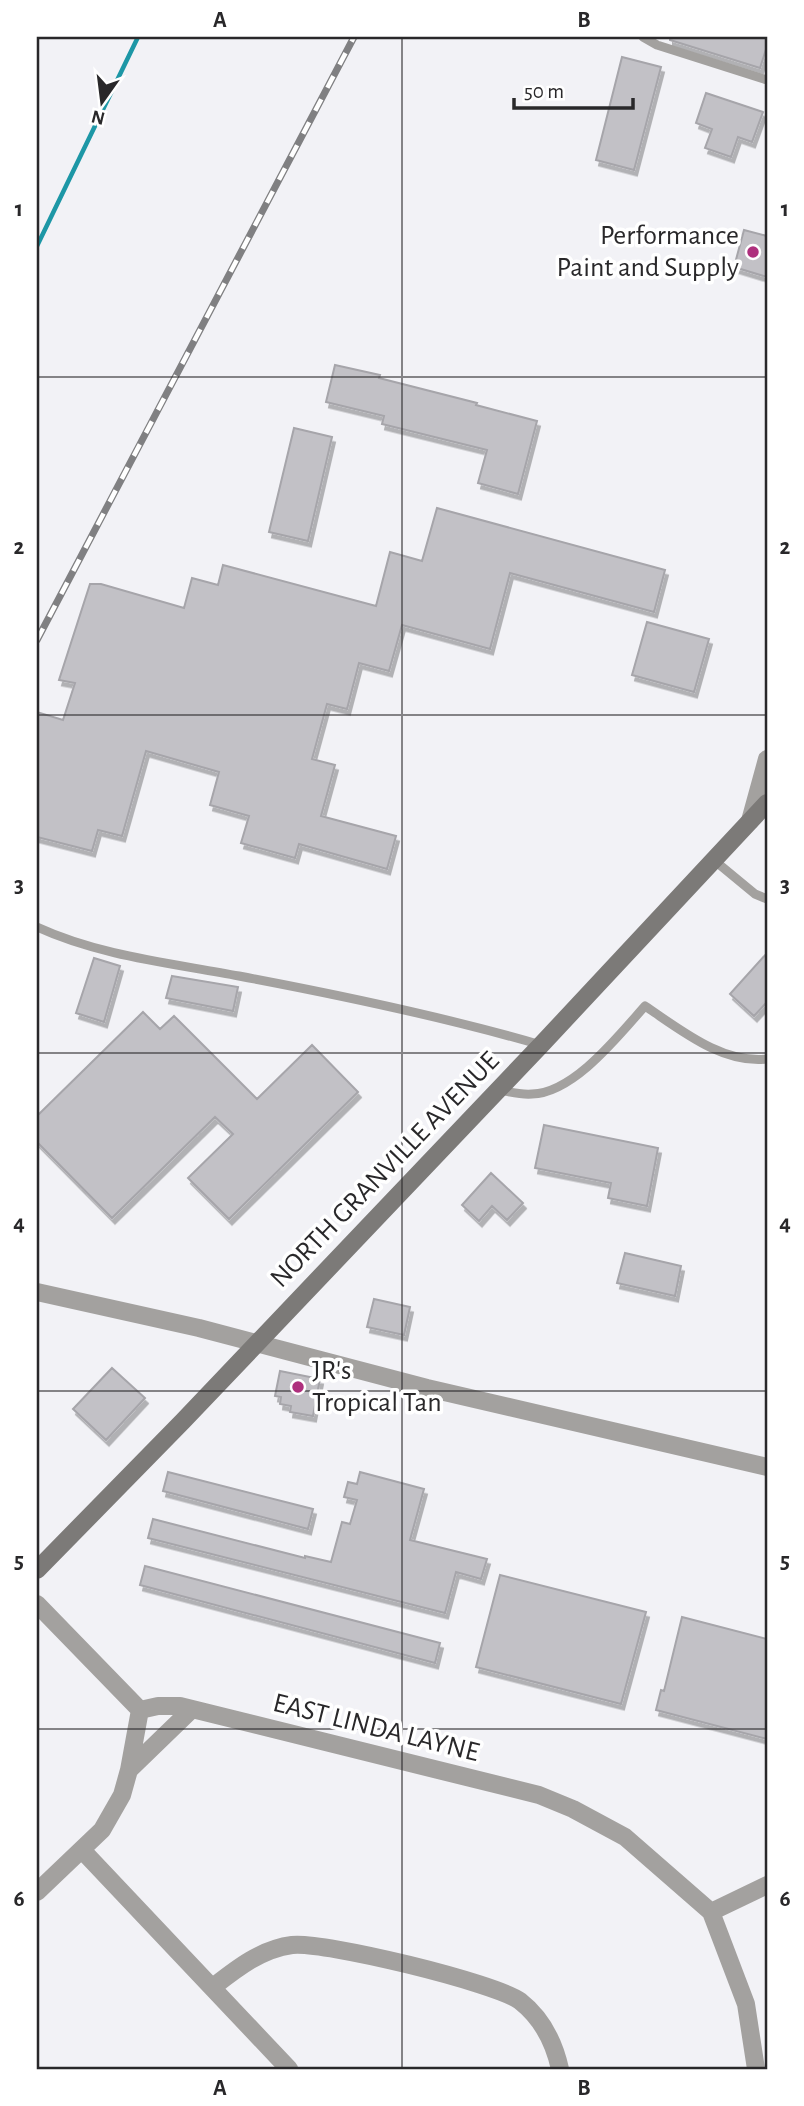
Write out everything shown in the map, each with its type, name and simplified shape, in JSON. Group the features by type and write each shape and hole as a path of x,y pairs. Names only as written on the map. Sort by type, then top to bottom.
{"main road":[{"name":"NORTH GRANVILLE AVENUE","path":"37,1570 541,1045 767,803"}],"street":[{"path":"750,821 767,759"},
{"path":"37,1292 767,1467"},
{"path":"37,1604 140,1710 126,1786 114,1811 102,1830 37,1892"},
{"name":"EAST LINDA LAYNE","path":"140,1710 169,1705 192,1709 539,1795 605,1824 625,1837 711,1912"},
{"path":"130,1770 192,1709"},
{"path":"82,1850 289,2069"},
{"path":"756,2069 746,2004 711,1912 767,1885"},
{"path":"213,1987 255,1958 291,1945 309,1944 375,1958 508,1993 540,2020 555,2049 560,2069"}],"lane":[{"path":"643,37 657,45 767,80"},
{"path":"715,861 755,894 767,899"},
{"path":"37,927 97,949 485,1028 541,1045"},
{"path":"498,1090 534,1094 569,1082 645,1006 709,1047 740,1058 767,1059"}],"building":[{"path":"670,37 767,37 767,46 760,68 670,40"},
{"path":"622,57 661,67 634,170 596,160"},
{"path":"706,93 763,112 752,142 738,137 731,157 705,148 712,129 696,123"},
{"name":"Performance Paint and Supply","path":"744,230 767,236 767,277 734,267"},
{"path":"335,365 380,375 379,378 537,421 518,494 478,483 487,450 382,424 384,416 326,402"},
{"path":"294,428 332,437 308,541 269,532"},
{"path":"437,508 665,570 654,612 510,573 490,649 402,625 389,671 359,663 347,709 327,704 312,759 335,765 321,816 396,836 387,869 299,844 295,858 241,843 249,816 210,805 219,772 146,751 122,836 98,830 92,851 37,837 37,712 63,720 75,683 59,680 90,584 101,584 184,608 192,578 218,585 223,565 376,606 390,552 422,561"},
{"path":"647,622 709,639 694,692 632,675"},
{"path":"767,953 767,1002 754,1016 730,994"},
{"path":"94,958 120,966 104,1022 76,1013"},
{"path":"172,976 238,987 233,1011 166,998"},
{"path":"143,1012 160,1029 174,1016 257,1099 312,1045 358,1092 229,1219 188,1178 233,1134 215,1117 112,1218 37,1142 37,1116"},
{"path":"544,1125 658,1148 647,1206 608,1198 611,1183 535,1168"},
{"path":"491,1173 523,1203 507,1220 492,1206 479,1221 462,1205"},
{"path":"625,1253 681,1266 675,1296 617,1283"},
{"path":"374,1299 410,1307 404,1335 367,1327"},
{"path":"112,1368 145,1398 106,1440 73,1409"},
{"name":"JR's Tropical Tan","path":"280,1371 320,1379 313,1416 290,1412 291,1406 280,1404 281,1397 275,1396"},
{"path":"168,1472 313,1509 308,1529 163,1491"},
{"path":"360,1472 424,1489 410,1540 487,1559 481,1579 456,1572 445,1613 148,1538 153,1519 305,1558 331,1562 342,1522 350,1524 357,1500 344,1497 348,1482 357,1484"},
{"path":"145,1566 440,1643 435,1663 140,1585"},
{"path":"500,1575 646,1612 621,1704 476,1667"},
{"path":"682,1617 767,1639 767,1739 656,1710 661,1690 664,1691"}],"waterway":[{"path":"37,246 138,37"}],"railway":[{"path":"37,640 354,37"}],"place":[{"name":"Performance Paint and Supply","path":"753,252"},
{"name":"JR's Tropical Tan","path":"298,1387"}]}
